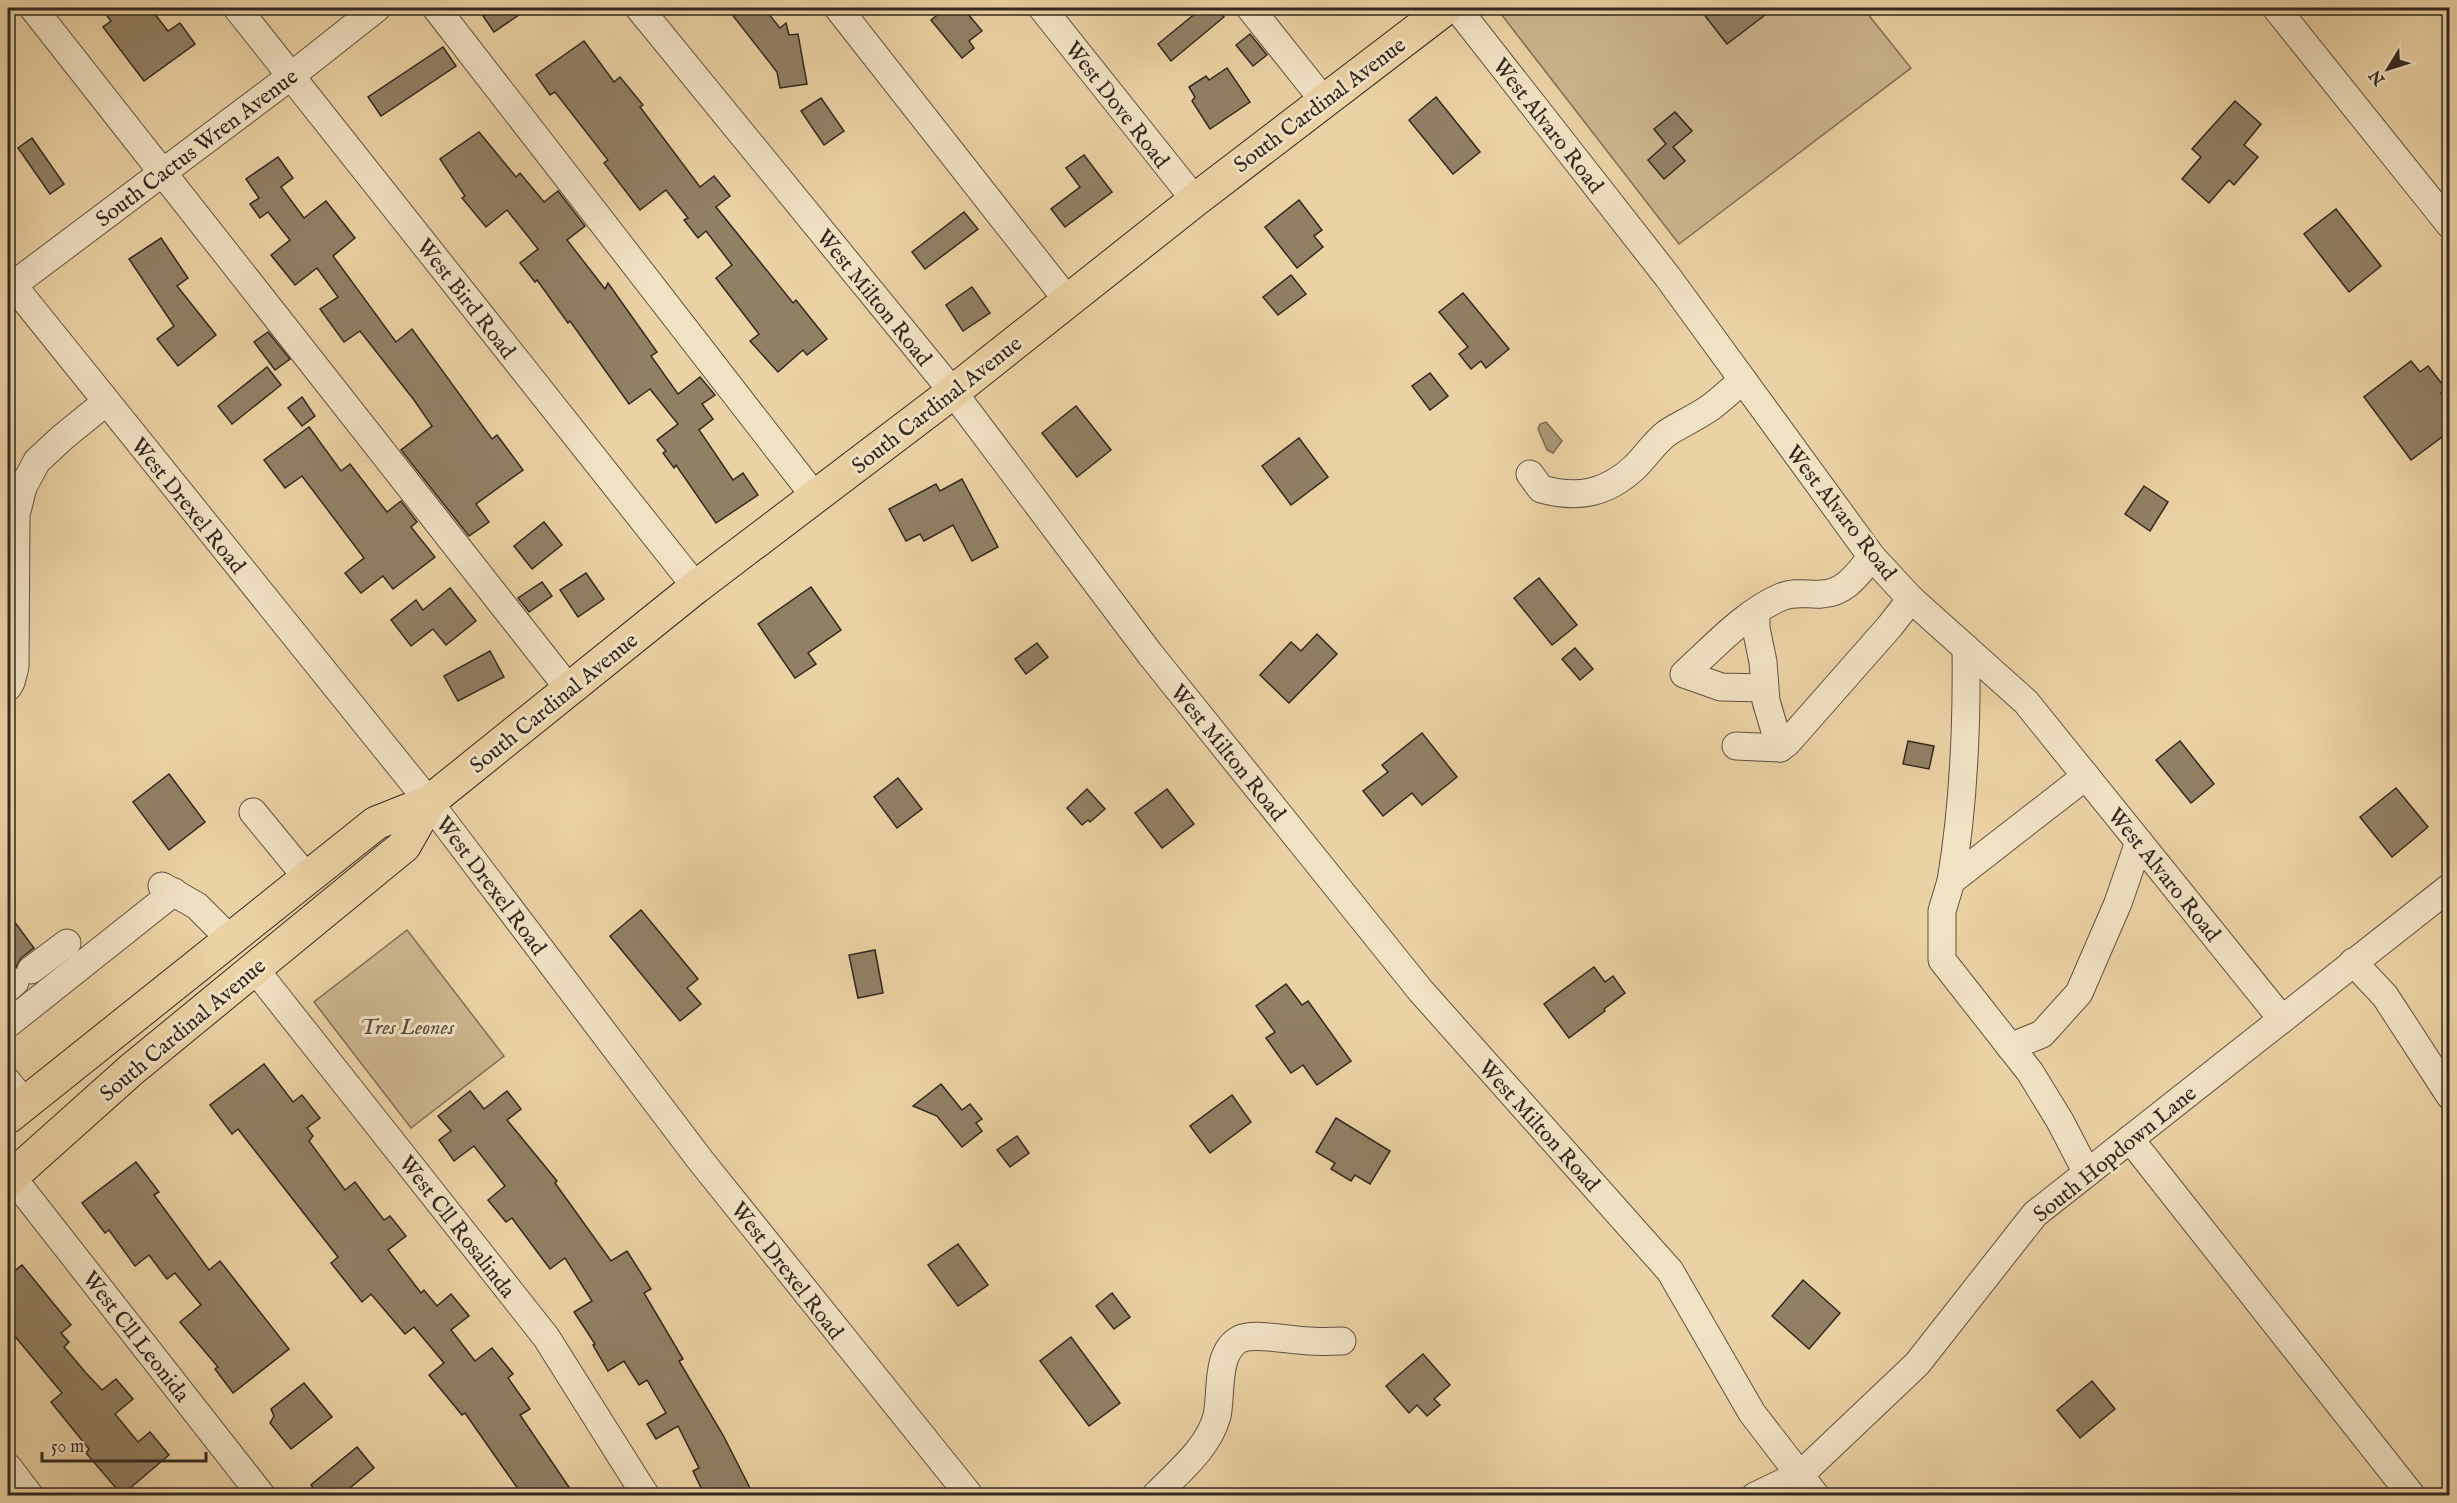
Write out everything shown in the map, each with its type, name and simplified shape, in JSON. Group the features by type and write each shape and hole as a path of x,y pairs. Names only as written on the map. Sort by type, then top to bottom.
{"main road":[{"name":"South Cardinal Avenue","path":"13,1101 128,1022 376,824 429,802 696,587 816,498 1195,200 1446,8"},
{"name":"South Cardinal Avenue","path":"10,1178 151,1054 404,846 429,802"}],"street":[{"path":"33,8 569,689"},
{"name":"West Bird Road","path":"237,8 696,587"},
{"name":"South Cactus Wren Avenue","path":"10,282 163,173 377,8"},
{"path":"436,8 816,498"},
{"name":"West Milton Road","path":"639,8 953,392 1150,654 1420,990 1670,1271 1752,1413 1809,1485"},
{"path":"838,8 1068,301"},
{"name":"West Dove Road","path":"1042,8 1195,200"},
{"path":"1250,8 1324,101"},
{"name":"West Alvaro Road","path":"1457,8 1667,276 1872,557 1911,598 2026,702 2281,1018"},
{"path":"2277,8 2450,225"},
{"name":"West Drexel Road","path":"10,282 429,802 701,1161 970,1496"},
{"path":"1530,474 1541,489 1558,494 1580,494 1608,488 1635,466 1666,434 1711,407 1743,380"},
{"path":"8,687 15,667 16,515 23,487 37,461 106,402"},
{"path":"1764,688 1721,687 1684,674 1756,612 1783,596 1838,591 1852,580 1872,557"},
{"path":"1736,747 1780,748 1787,743 1890,627 1911,598"},
{"path":"1756,612 1766,701 1780,748"},
{"path":"1966,648 1967,719 1957,844 1951,881 1942,911 1942,960 2030,1072 2087,1173"},
{"path":"1951,881 2086,776"},
{"path":"253,812 308,879"},
{"path":"2010,1047 2042,1034 2079,993 2118,903 2139,842"},
{"name":"South Hopdown Lane","path":"1755,1496 1809,1485 1917,1364 2035,1214 2450,887"},
{"path":"8,1024 168,889 197,906 230,939"},
{"path":"18,980 67,943"},
{"path":"2353,962 2385,996 2450,1096"},
{"name":"West Cll Rosalinda","path":"254,968 546,1337 646,1496"},
{"path":"128,1022 151,1054"},
{"path":"2130,1138 2412,1496"},
{"name":"West Cll Leonida","path":"10,1178 262,1496"},
{"path":"1155,1496 1208,1440 1217,1416 1224,1360 1233,1345 1241,1338 1342,1341"},
{"path":"8,1467 30,1496"}],"green space":[{"path":"1509,8 1863,8 1911,68 1679,244 1501,14"},
{"name":"Tres Leones","path":"407,930 504,1056 411,1128 314,1002"}],"shaded area":[{"path":"1546,422 1562,441 1553,453 1547,450 1538,429 1540,424"}],"building":[{"path":"101,8 150,8 168,31 180,23 195,44 144,81 103,27 111,21"},
{"path":"496,8 529,8 494,32 483,16"},
{"path":"727,8 764,8 780,28 786,23 789,35 798,34 807,84 780,88 777,72"},
{"path":"946,8 963,8 982,31 969,41 974,48 962,58 931,20"},
{"path":"1202,8 1217,8 1224,17 1171,61 1158,44"},
{"path":"1699,8 1774,8 1727,44"},
{"path":"1250,34 1267,55 1253,66 1236,45"},
{"path":"584,41 614,82 620,77 643,105 640,107 700,187 714,176 730,196 716,207 793,303 796,300 827,339 807,355 803,350 778,372 750,341 759,334 716,278 732,265 706,231 698,238 684,220 688,218 666,190 640,210 604,163 608,160 555,92 550,95 536,75"},
{"path":"443,47 456,66 381,116 368,97"},
{"path":"1227,68 1250,102 1210,129 1192,101 1195,97 1189,87 1206,76 1209,80"},
{"path":"1436,97 1480,152 1453,174 1409,120"},
{"path":"821,98 844,131 824,145 801,111"},
{"path":"2235,101 2261,124 2244,145 2258,157 2234,185 2229,180 2209,203 2182,179 2201,157 2192,149"},
{"path":"1675,112 1692,131 1673,147 1685,161 1664,179 1648,160 1666,144 1654,129"},
{"path":"479,132 516,177 520,173 544,202 558,191 585,226 567,240 605,289 608,283 657,352 651,356 678,394 700,377 715,395 702,404 713,419 699,430 733,480 743,473 758,495 716,523 676,465 674,468 663,453 666,451 657,440 678,424 650,389 629,404 570,321 568,323 537,280 535,282 520,263 538,249 507,210 486,227 462,198 465,196 440,159"},
{"path":"32,138 64,184 50,194 18,148"},
{"path":"1084,155 1112,192 1065,227 1051,209 1080,187 1066,168"},
{"path":"278,157 293,178 281,187 304,218 326,201 355,238 333,256 396,342 412,329 492,439 497,435 523,470 476,504 489,522 469,536 401,450 432,426 414,400 360,331 344,342 320,309 338,297 317,268 295,285 271,255 290,240 268,212 260,218 250,204 259,198 246,179"},
{"path":"1299,200 1322,230 1314,236 1323,247 1297,268 1265,227"},
{"path":"2336,209 2381,266 2349,292 2304,234"},
{"path":"964,212 978,229 925,269 912,252"},
{"path":"161,238 188,278 177,286 216,335 178,366 157,339 174,326 129,259"},
{"path":"1291,275 1306,294 1278,315 1263,297"},
{"path":"972,287 990,313 963,331 946,305"},
{"path":"1463,293 1509,349 1486,368 1481,361 1471,369 1459,354 1468,347 1439,312"},
{"path":"268,332 290,359 275,370 254,342"},
{"path":"2411,361 2420,372 2428,366 2446,389 2441,393 2450,405 2450,431 2411,460 2364,397"},
{"path":"267,367 281,385 232,424 218,406"},
{"path":"1430,373 1448,396 1430,410 1412,386"},
{"path":"302,397 315,416 302,426 288,408"},
{"path":"1076,406 1111,450 1077,477 1042,433"},
{"path":"309,427 341,471 350,464 387,512 401,501 417,522 411,527 435,557 393,589 383,576 361,593 345,573 364,558 302,476 285,488 264,460"},
{"path":"1299,438 1328,477 1291,505 1262,466"},
{"path":"962,479 998,547 972,561 953,525 924,541 920,534 906,541 889,509 936,484 940,491"},
{"path":"2144,486 2168,502 2150,531 2125,514"},
{"path":"544,522 562,545 532,569 514,546"},
{"path":"586,573 604,599 578,617 560,590"},
{"path":"1539,578 1577,625 1552,645 1514,598"},
{"path":"542,582 552,596 529,612 518,598"},
{"path":"811,587 841,630 808,653 816,664 795,678 758,624"},
{"path":"450,588 476,621 446,645 433,629 411,646 391,620 416,600 423,610"},
{"path":"1317,634 1337,654 1289,703 1260,675 1291,642 1301,651"},
{"path":"1037,643 1048,657 1026,674 1015,659"},
{"path":"1575,648 1593,669 1580,680 1562,659"},
{"path":"490,651 504,677 458,701 444,676"},
{"path":"1422,733 1457,777 1422,805 1412,793 1383,816 1363,791 1388,772 1382,765"},
{"path":"1908,741 1934,746 1929,769 1903,764"},
{"path":"2180,741 2214,784 2191,803 2156,760"},
{"path":"169,774 205,822 169,850 133,802"},
{"path":"898,778 922,809 897,828 874,797"},
{"path":"2396,788 2428,827 2392,857 2360,817"},
{"path":"1087,789 1105,809 1090,822 1088,820 1082,825 1067,808"},
{"path":"1167,789 1194,824 1162,848 1135,813"},
{"path":"641,910 698,979 687,988 701,1004 680,1021 610,936"},
{"path":"8,913 34,948 21,958 16,967 8,969"},
{"path":"875,950 883,993 858,998 849,955"},
{"path":"1594,967 1605,982 1613,976 1625,993 1569,1038 1544,1004"},
{"path":"1286,984 1302,1005 1308,1001 1351,1061 1317,1085 1303,1065 1291,1073 1266,1038 1275,1032 1256,1006"},
{"path":"264,1064 293,1102 302,1095 320,1118 307,1128 313,1136 309,1141 345,1190 355,1182 384,1220 390,1216 406,1236 388,1250 421,1293 424,1290 437,1306 451,1294 469,1316 451,1330 475,1361 492,1348 513,1374 508,1378 530,1409 520,1415 575,1496 523,1496 465,1413 462,1415 429,1375 444,1363 414,1327 405,1334 371,1294 362,1302 331,1263 338,1257 238,1129 232,1134 210,1105"},
{"path":"941,1084 962,1110 970,1104 982,1119 976,1123 982,1131 962,1147 937,1116 913,1106"},
{"path":"470,1091 484,1109 507,1091 521,1109 507,1120 557,1181 555,1183 611,1261 627,1251 651,1289 644,1293 683,1359 679,1361 723,1435 754,1496 705,1496 693,1471 699,1468 678,1426 656,1439 647,1424 666,1413 647,1380 639,1385 624,1361 608,1371 593,1345 595,1344 574,1312 592,1301 565,1258 550,1269 512,1218 506,1222 488,1200 505,1186 474,1146 454,1161 439,1140 451,1131 438,1116"},
{"path":"1232,1095 1251,1122 1210,1153 1190,1126"},
{"path":"1336,1118 1390,1151 1370,1184 1355,1175 1351,1181 1331,1169 1335,1163 1316,1152"},
{"path":"1017,1136 1029,1153 1010,1167 997,1150"},
{"path":"136,1162 159,1192 154,1195 209,1270 220,1261 289,1349 233,1393 215,1369 218,1367 180,1322 201,1305 175,1273 167,1279 149,1255 135,1266 109,1230 105,1233 82,1203"},
{"path":"958,1244 988,1285 958,1306 928,1265"},
{"path":"22,1265 71,1325 61,1333 69,1342 64,1347 102,1390 116,1379 133,1399 115,1414 138,1442 150,1432 169,1455 122,1495 86,1453 89,1449 51,1402 62,1393 8,1328 8,1276"},
{"path":"1803,1280 1840,1313 1809,1349 1772,1316"},
{"path":"1112,1293 1130,1317 1114,1329 1096,1306"},
{"path":"1071,1337 1120,1403 1089,1426 1040,1361"},
{"path":"1423,1354 1450,1385 1434,1399 1440,1405 1427,1416 1417,1405 1409,1413 1386,1386"},
{"path":"2092,1381 2115,1409 2080,1438 2057,1410"},
{"path":"304,1383 332,1417 291,1449 270,1423 274,1416 271,1409"},
{"path":"357,1447 374,1468 340,1496 319,1496 311,1485"}]}
